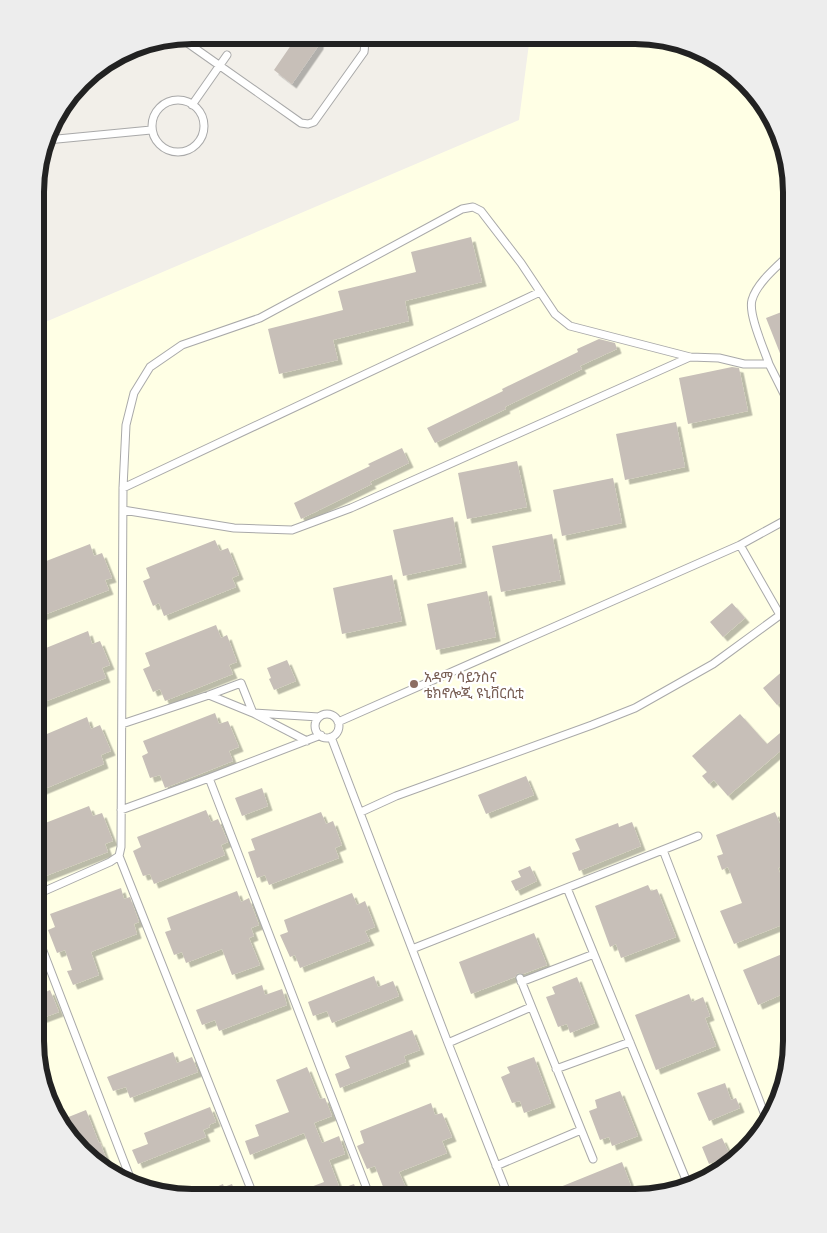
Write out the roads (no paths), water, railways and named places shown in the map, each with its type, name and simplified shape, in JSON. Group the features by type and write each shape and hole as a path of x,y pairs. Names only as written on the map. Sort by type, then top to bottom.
{"lane":[{"path":"189,44 301,123 308,124 314,122 364,52 365,44"},
{"path":"192,105 227,55"},
{"path":"170,101 185,101 198,109 203,123 201,137 197,144 185,151 177,152 163,148 154,137 152,130 152,122 158,109 170,101"},
{"path":"54,139 152,130"},
{"path":"251,1189 119,856 121,847 123,510 126,425 134,393 150,367 182,345 260,318 462,209 473,207 481,211 521,263 555,314 570,326 690,357 719,358 744,364 769,364"},
{"path":"783,261 758,287 752,301 753,316 769,364 783,392"},
{"path":"124,488 540,292"},
{"path":"123,510 234,528 292,530 351,508 690,357"},
{"path":"338,722 740,545 783,521"},
{"path":"361,812 405,793 635,708 713,664 780,615 740,545"},
{"path":"122,724 241,683 253,713"},
{"path":"209,695 253,713 306,741"},
{"path":"253,713 319,718"},
{"path":"323,715 332,715 338,722 338,730 331,737 327,738 316,730 316,721 323,715"},
{"path":"121,810 321,735"},
{"path":"331,737 505,1189"},
{"path":"210,778 367,1189"},
{"path":"412,949 698,836"},
{"path":"663,850 764,1113"},
{"path":"44,891 110,862 119,856"},
{"path":"568,888 686,1180"},
{"path":"44,953 129,1175"},
{"path":"593,1160 521,980 594,954"},
{"path":"448,1043 532,1007"},
{"path":"556,1069 630,1042"},
{"path":"496,1166 581,1130"}],"place":[{"name":"አዳማ ሳይንስና ቴክኖሎጂ ዩኒቨርሲቲ","path":"414,684"}]}
